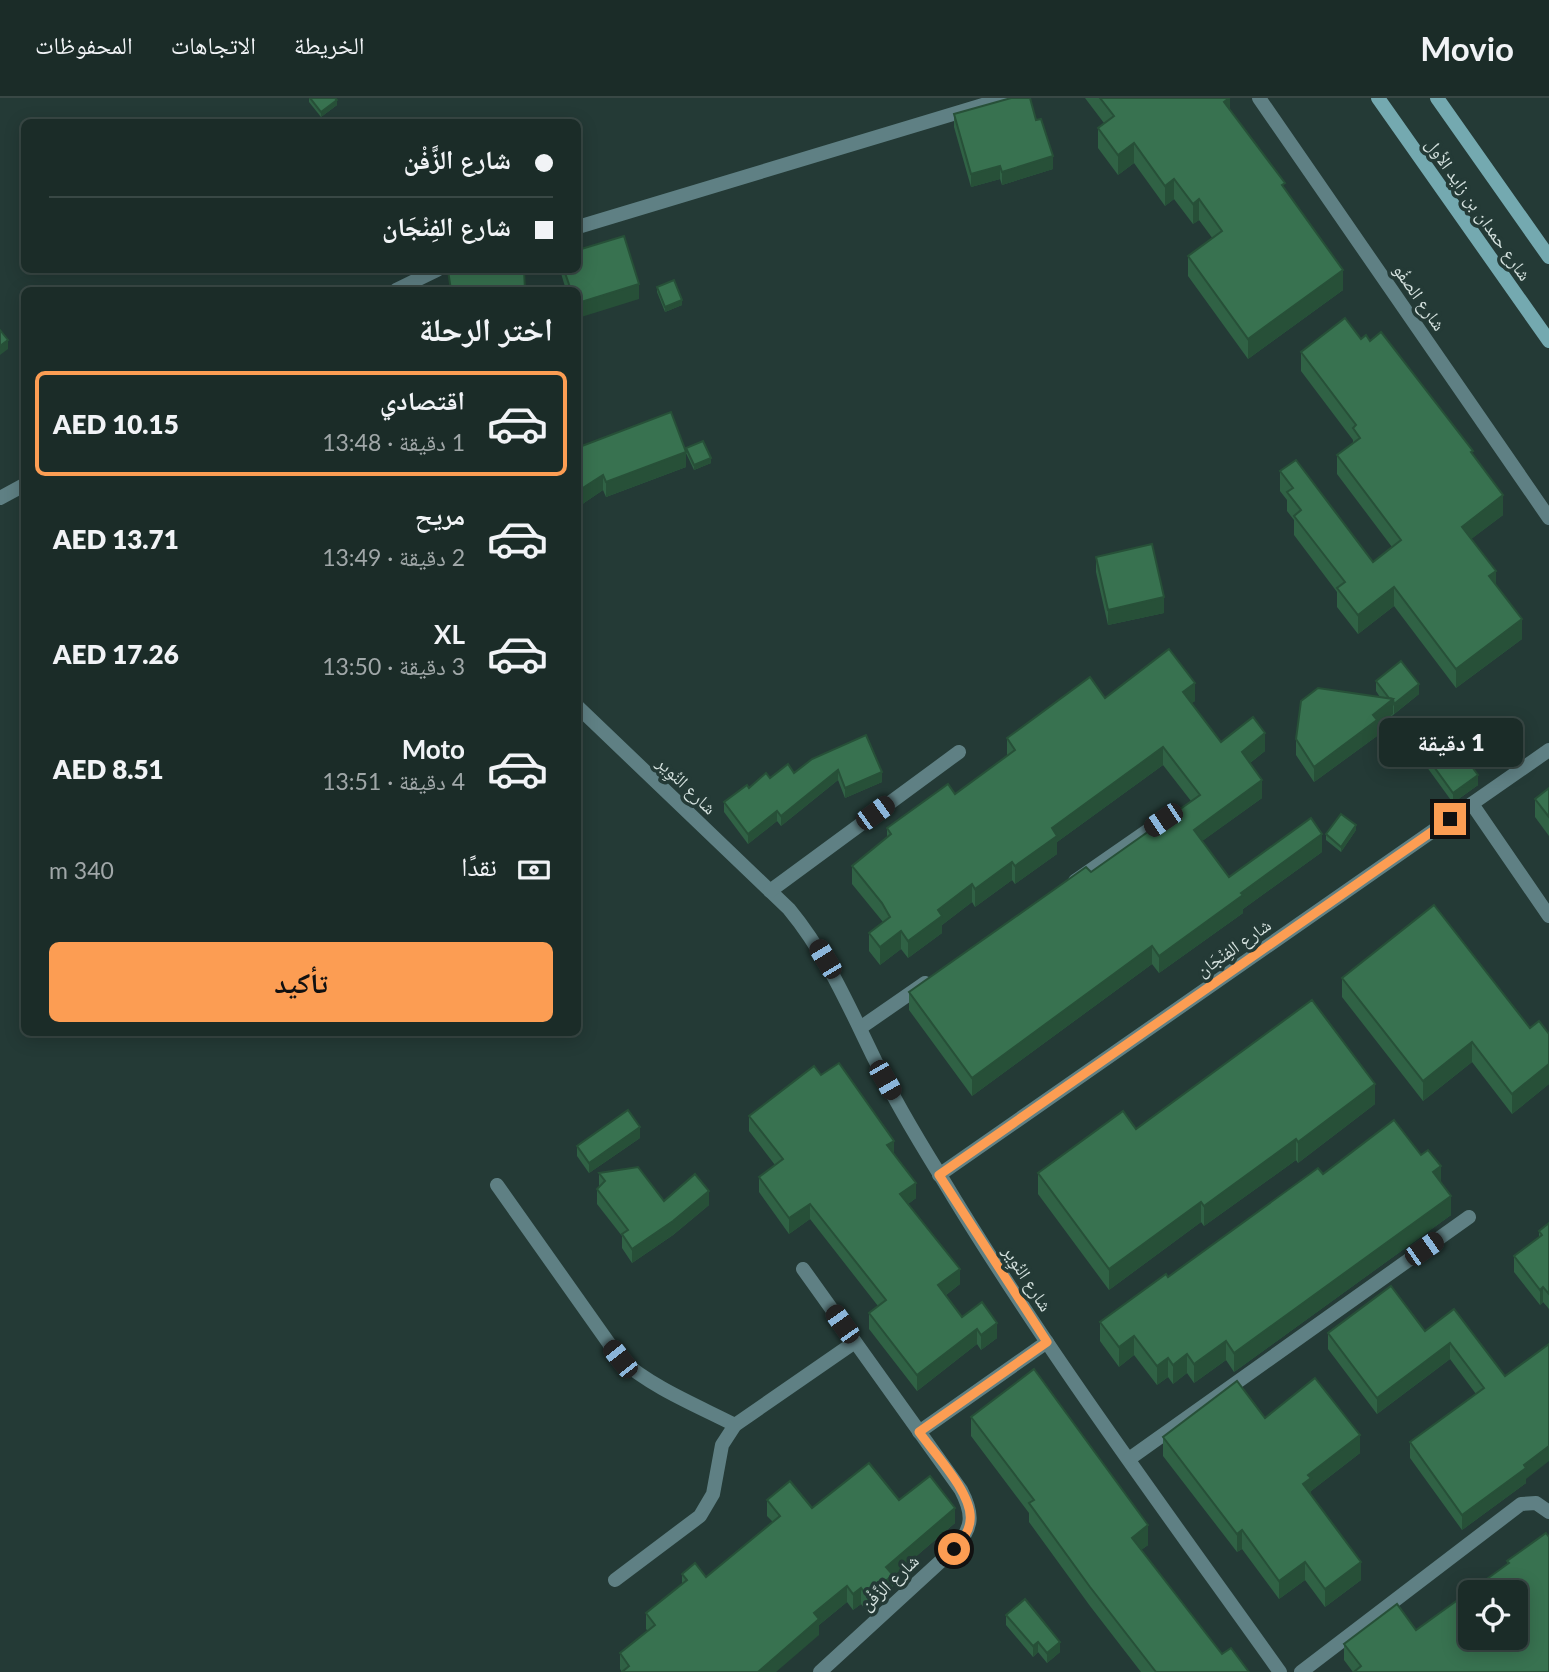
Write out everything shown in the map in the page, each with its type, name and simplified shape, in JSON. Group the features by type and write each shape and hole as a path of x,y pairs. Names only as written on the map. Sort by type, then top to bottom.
{"main road":[{"name":"شارع حمدان بن زايد الأول","path":"1378,98 1549,341"},
{"name":"شارع حمدان بن زايد الأول","path":"1437,98 1549,257"}],"street":[{"path":"581,226 1006,98"},
{"name":"شارع الصفُو","path":"1259,98 1549,518"},
{"path":"402,287 431,273"},
{"path":"0,498 21,487"},
{"name":"شارع النُوِير","path":"581,710 789,909 815,942 885,1080 939,1175 1047,1342 1280,1672"},
{"name":"شارع الفِنْجَان","path":"939,1175 1549,750"},
{"path":"770,891 959,752"},
{"path":"1472,804 1549,916"},
{"path":"1062,890 1163,820"},
{"path":"860,1028 939,974"},
{"path":"497,1185 620,1359 653,1383 735,1425"},
{"path":"1129,1459 1469,1217"},
{"name":"شارع الزَّفْن","path":"803,1269 961,1490 969,1506 970,1521 964,1537 820,1672"},
{"path":"615,1580 700,1516 713,1494 722,1445 735,1425 855,1342"},
{"path":"919,1432 1047,1342"},
{"path":"1301,1672 1521,1504 1536,1503 1549,1512"}],"building":[{"path":"310,98 335,98 337,100 321,112"},
{"path":"1011,98 1030,98 1036,120 1041,119 1053,156 1002,172 1000,166 971,174 954,114"},
{"path":"1100,98 1229,98 1224,102 1285,183 1282,185 1343,270 1248,339 1188,256 1222,231 1199,199 1193,204 1174,179 1165,186 1134,143 1118,155 1098,128 1114,116"},
{"path":"624,236 639,284 581,302 581,287 570,287 565,273 581,273 581,249"},
{"path":"448,273 524,273 525,287 451,287"},
{"path":"674,280 682,300 665,307 657,287"},
{"path":"1345,318 1361,339 1366,335 1370,341 1381,332 1473,451 1471,452 1503,495 1462,527 1496,571 1489,576 1522,619 1456,669 1394,587 1358,615 1337,588 1345,582 1294,516 1301,510 1287,492 1293,488 1280,471 1296,460 1373,562 1401,540 1337,455 1360,438 1353,428 1356,425 1301,352"},
{"path":"0,330 8,340 0,346"},
{"path":"671,412 686,452 606,482 603,475 581,489 582,446"},
{"path":"703,441 711,458 694,465 686,448"},
{"path":"1152,544 1164,597 1108,610 1096,557"},
{"path":"1169,649 1195,683 1183,692 1221,742 1253,717 1265,733 1242,752 1262,780 1194,830 1229,877 1311,818 1322,834 1159,956 1152,946 972,1078 909,992 1086,867 1091,872 1200,795 1163,747 1052,828 1057,836 1015,866 1012,862 975,889 972,884 938,910 942,916 908,941 901,931 880,947 869,933 890,917 852,866 891,834 887,828 948,784 955,794 1015,750 1007,738 1090,677 1105,698"},
{"path":"1401,661 1419,684 1394,704 1393,699 1389,698 1376,681"},
{"path":"1318,688 1393,699 1373,715 1377,720 1314,767 1296,739 1301,701"},
{"path":"1440,724 1478,775 1453,793 1416,742"},
{"path":"866,735 882,772 845,788 838,770 781,816 777,811 748,834 724,802 747,785 749,788 766,773 770,778 788,764 794,773 812,759"},
{"path":"1549,788 1549,817 1535,799"},
{"path":"1341,814 1356,825 1341,847 1326,834"},
{"path":"1434,905 1530,1028 1539,1021 1549,1034 1549,1064 1512,1094 1472,1042 1423,1081 1342,978"},
{"path":"1312,1000 1375,1084 1298,1142 1296,1139 1204,1206 1201,1202 1109,1269 1038,1173 1123,1111 1136,1129"},
{"path":"839,1063 894,1141 887,1145 916,1183 900,1194 960,1269 938,1285 962,1317 982,1302 997,1323 981,1335 977,1329 917,1375 869,1313 886,1300 810,1204 789,1218 759,1177 783,1159 749,1116 814,1066 821,1075"},
{"path":"628,1110 640,1127 589,1163 577,1146"},
{"path":"1394,1120 1421,1155 1428,1150 1441,1166 1433,1172 1451,1196 1234,1353 1226,1341 1194,1364 1187,1354 1173,1365 1168,1358 1157,1366 1134,1336 1119,1347 1100,1322 1166,1274 1168,1277 1318,1168 1323,1174"},
{"path":"638,1167 664,1201 695,1174 709,1191 673,1221 632,1249 622,1234 628,1230 597,1189 605,1181 599,1173"},
{"path":"1549,1223 1549,1294 1543,1287 1540,1290 1514,1256 1542,1235 1539,1231"},
{"path":"1391,1286 1425,1331 1454,1309 1505,1376 1549,1344 1549,1446 1524,1465 1526,1468 1462,1515 1410,1442 1484,1388 1450,1343 1377,1398 1328,1333"},
{"path":"1034,1369 1148,1525 1132,1538 1222,1654 1231,1648 1249,1672 1156,1672 1029,1503 1034,1500 971,1417"},
{"path":"1315,1378 1360,1435 1308,1475 1311,1478 1303,1484 1361,1562 1325,1589 1305,1562 1279,1581 1242,1530 1237,1534 1163,1437 1237,1381 1265,1418"},
{"path":"869,1463 899,1500 930,1476 955,1508 886,1567 893,1575 867,1596 861,1588 853,1594 847,1586 814,1613 819,1619 758,1672 622,1672 629,1666 620,1653 655,1625 646,1613 687,1580 682,1574 695,1563 706,1577 780,1516 767,1500 790,1481 812,1508"},
{"path":"1546,1533 1549,1537 1549,1672 1354,1672 1361,1666 1344,1644 1397,1604 1416,1630 1458,1600 1458,1650 1528,1650 1528,1580 1485,1580 1509,1563 1507,1561"},
{"path":"1025,1599 1060,1642 1047,1653 1038,1642 1033,1646 1006,1615"}],"route":[{"path":"954,1549 964,1537 970,1521 969,1506 961,1490 919,1432 1047,1342 939,1175 1450,819"}]}
